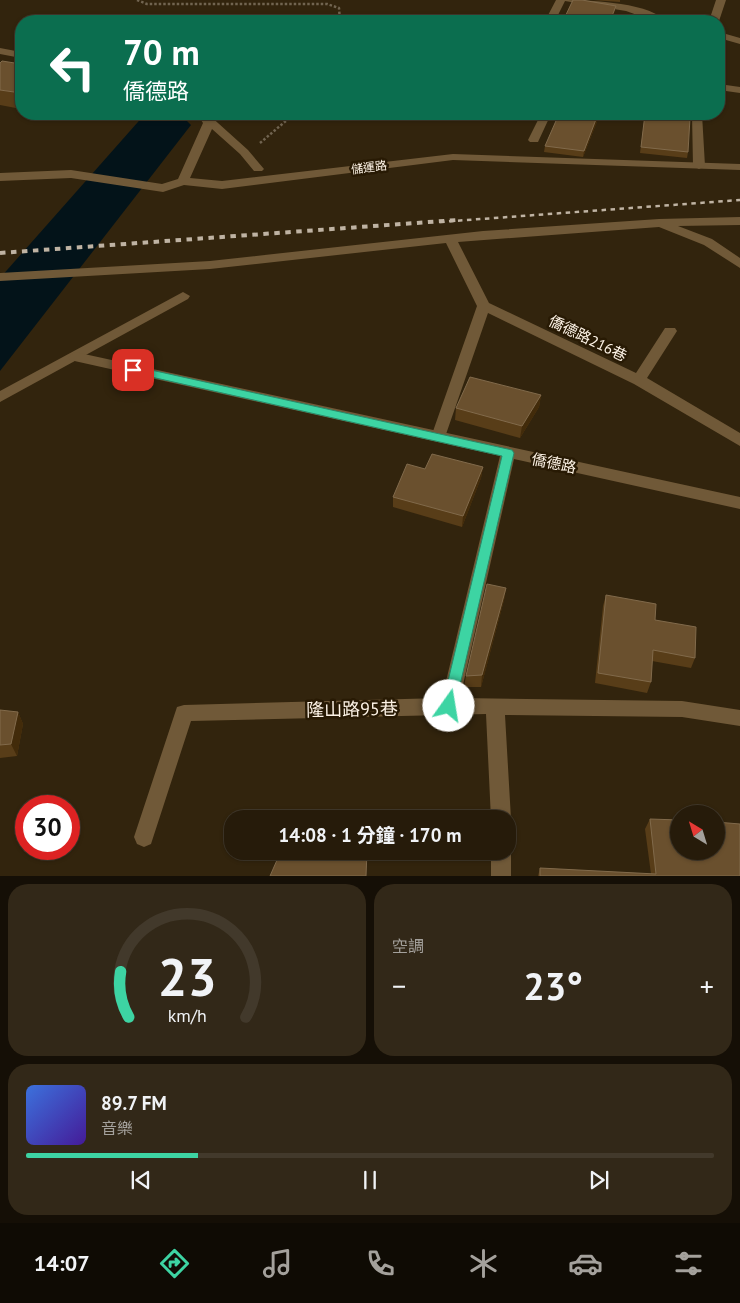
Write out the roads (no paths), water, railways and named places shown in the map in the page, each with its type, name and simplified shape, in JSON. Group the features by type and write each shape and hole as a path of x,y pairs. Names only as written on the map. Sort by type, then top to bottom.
{"street":[{"path":"553,15 561,0"},
{"path":"569,0 628,8 647,15"},
{"path":"716,15 721,0"},
{"path":"725,37 740,41"},
{"path":"0,51 15,53"},
{"path":"725,88 740,90"},
{"path":"183,181 209,123 207,120"},
{"path":"209,120 244,152 258,169"},
{"path":"534,140 543,120"},
{"path":"697,120 699,166"},
{"name":"儲運路","path":"0,177 71,174 163,188 183,181 222,185 453,157 740,167"},
{"path":"0,277 210,265 483,235 659,223 740,221"},
{"path":"659,223 708,242 740,264"},
{"path":"438,437 484,306 451,240"},
{"path":"0,397 183,296"},
{"name":"僑德路216巷","path":"484,306 639,380 740,440"},
{"path":"639,380 670,331"},
{"name":"僑德路","path":"75,357 740,504"},
{"path":"449,706 508,453"},
{"path":"495,706 501,810"},
{"name":"隆山路95巷","path":"144,836 184,713 495,706 682,709 740,718"},
{"path":"501,860 501,876"}],"railway":[{"path":"440,222 740,200"},
{"path":"0,253 457,220"}]}
